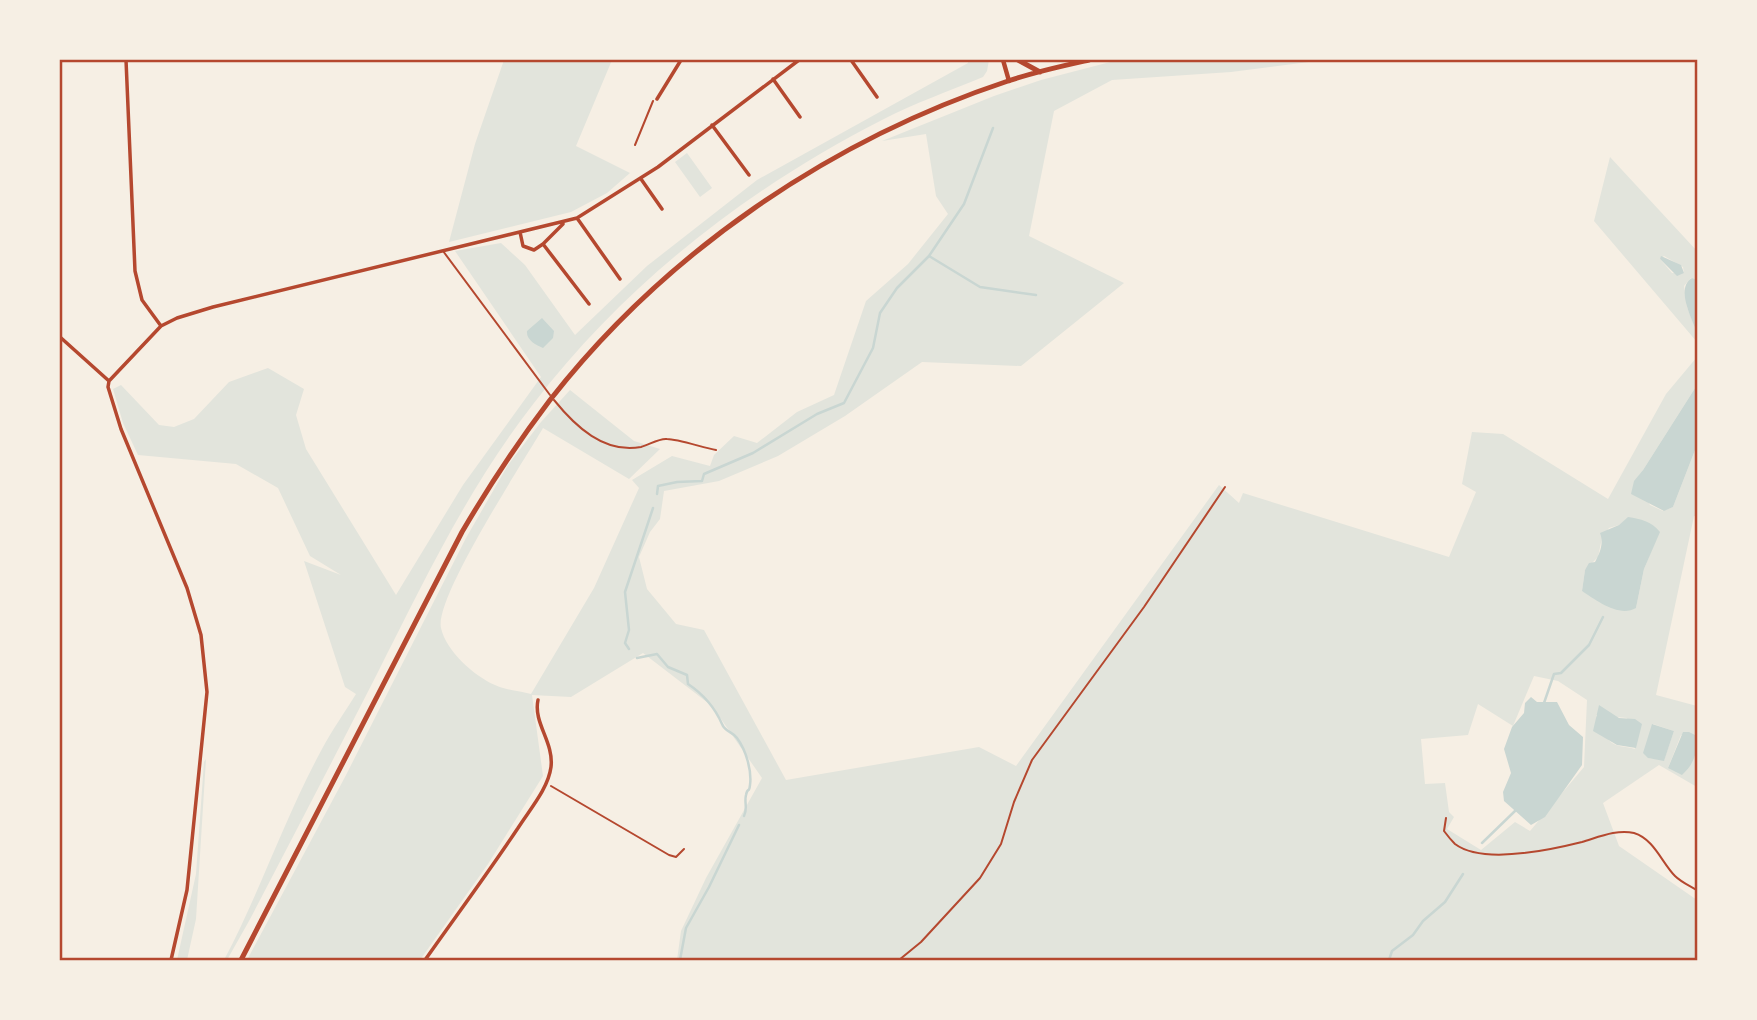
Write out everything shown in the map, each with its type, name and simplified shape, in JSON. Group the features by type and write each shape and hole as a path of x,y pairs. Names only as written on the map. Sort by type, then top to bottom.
{"main road":[{"path":"1018,60 1040,72"},
{"path":"241,961 462,532 521,440 582,363 682,264 775,194 889,129 941,106 1009,80 1090,60"}],"street":[{"path":"126,60 135,271 142,300 161,326"},
{"path":"657,99 681,60"},
{"path":"171,961 187,890 207,692 205,663 201,635 187,587 121,429 108,387 109,381 161,326 177,318 419,255 577,218 641,178 799,60"},
{"path":"851,60 877,97"},
{"path":"1003,60 1009,80"},
{"path":"773,79 800,117"},
{"path":"712,125 749,174"},
{"path":"641,178 663,209"},
{"path":"577,218 620,279"},
{"path":"520,232 523,246 534,250 564,222"},
{"path":"543,244 589,304"},
{"path":"60,337 109,381"},
{"path":"425,961 547,784 551,750 536,710 538,699"}],"lane":[{"path":"443,250 539,381 576,426 601,442 614,446 642,447 667,439 716,450"},
{"path":"1446,818 1444,831 1455,844 1477,852 1517,854 1567,846 1620,831 1640,835 1659,853 1675,876 1698,891"}],"path":[{"path":"635,145 651,102 657,99"},
{"path":"899,961 921,942 980,878 1001,844 1014,802 1032,760 1144,607 1225,486"},
{"path":"547,784 669,855 676,857 684,849"}],"shaded area":[{"path":"504,60 612,60 576,146 630,173 607,193 571,212 449,242 475,144"},
{"path":"968,60 989,60 983,77 882,120 784,176 737,208 649,279 570,359 511,435 468,501 430,569 249,921 227,960 224,960 309,775 356,694 345,687 304,561 341,575 310,556 278,488 236,464 138,455 123,423 113,389 121,385 159,425 174,427 194,419 229,382 268,368 304,389 296,415 306,449 396,595 463,485 541,377 455,251 501,243 525,265 575,335 647,266 757,180 968,63"},
{"path":"1118,60 1324,60 1231,72 1112,80 1054,111 1029,236 1124,283 1021,366 922,362 845,416 778,456 719,481 664,491 660,519 650,532 639,557 647,589 676,624 704,630 786,780 979,747 1016,766 1219,485 1239,503 1243,493 1449,557 1476,492 1462,484 1472,432 1503,434 1608,499 1666,394 1697,357 1697,385 1635,481 1650,505 1663,511 1673,507 1697,445 1697,517 1694,516 1656,695 1697,706 1697,736 1681,735 1668,768 1694,757 1697,752 1697,787 1659,765 1603,803 1619,846 1697,900 1697,960 677,960 681,931 706,878 762,778 712,706 643,653 571,697 532,695 543,776 488,864 420,960 247,960 345,777 466,538 508,465 541,422 570,390 634,441 660,449 629,479 543,428 465,560 443,612 441,628 444,637 455,654 478,676 499,687 531,694 594,588 639,488 632,480 672,456 710,466 714,455 734,436 757,443 797,412 834,395 866,301 908,264 948,214 936,196 926,134 882,141 1041,80","holes":["1628,518 1659,532 1644,569 1636,608 1582,591 1585,570 1598,557 1602,538 1609,528","1534,676 1558,681 1587,700 1584,767 1530,831 1515,822 1481,850 1447,829 1454,817 1449,812 1445,783 1425,784 1421,739 1468,735 1478,704 1513,726","1596,715 1627,718 1635,749 1612,743 1598,723","1653,724 1674,731 1664,760 1648,758 1647,742"]},
{"path":"687,153 712,188 700,197 675,162"},
{"path":"1610,157 1697,251 1697,280 1691,278 1684,286 1697,342 1594,221","holes":["1664,256 1683,267 1684,273 1672,273 1660,259"]},
{"path":"1661,256 1681,265 1684,273 1677,276 1660,259"},
{"path":"1692,278 1697,280 1697,333 1685,296 1687,283"},
{"path":"542,318 554,331 553,338 543,348 530,340 527,334"},
{"path":"1697,385 1697,445 1673,507 1664,511 1631,494 1634,481"},
{"path":"1628,517 1646,521 1660,532 1644,569 1636,608 1622,611 1608,607 1582,591 1585,570 1589,563 1595,562 1600,552 1600,533 1619,525"},
{"path":"1531,697 1537,702 1557,702 1569,725 1583,737 1582,765 1545,817 1531,825 1504,801 1503,792 1511,773 1504,749 1512,727 1524,713 1525,703"},
{"path":"1599,705 1619,718 1635,719 1642,724 1636,748 1617,745 1593,731"},
{"path":"1652,724 1674,731 1664,761 1648,758 1643,753"},
{"path":"1683,732 1697,736 1697,742 1692,762 1682,775 1668,768"},
{"path":"206,759 196,919 187,960 177,960 196,874"}],"waterway":[{"path":"657,494 658,486 702,481 704,474 753,453 817,414 844,403 873,348 880,313 897,288 929,256 964,204 993,128"},
{"path":"929,256 980,287 1036,295"},
{"path":"629,649 625,643 629,630 625,592 653,508"},
{"path":"1544,703 1554,674 1561,673 1589,645 1603,617"},
{"path":"637,658 657,654 668,667 687,675 688,684 708,702 723,727 737,738 746,754 750,773 744,816"},
{"path":"1482,843 1515,811"},
{"path":"680,960 686,928 739,825"},
{"path":"1389,960 1392,951 1413,935 1423,921 1445,902 1463,874"}]}
